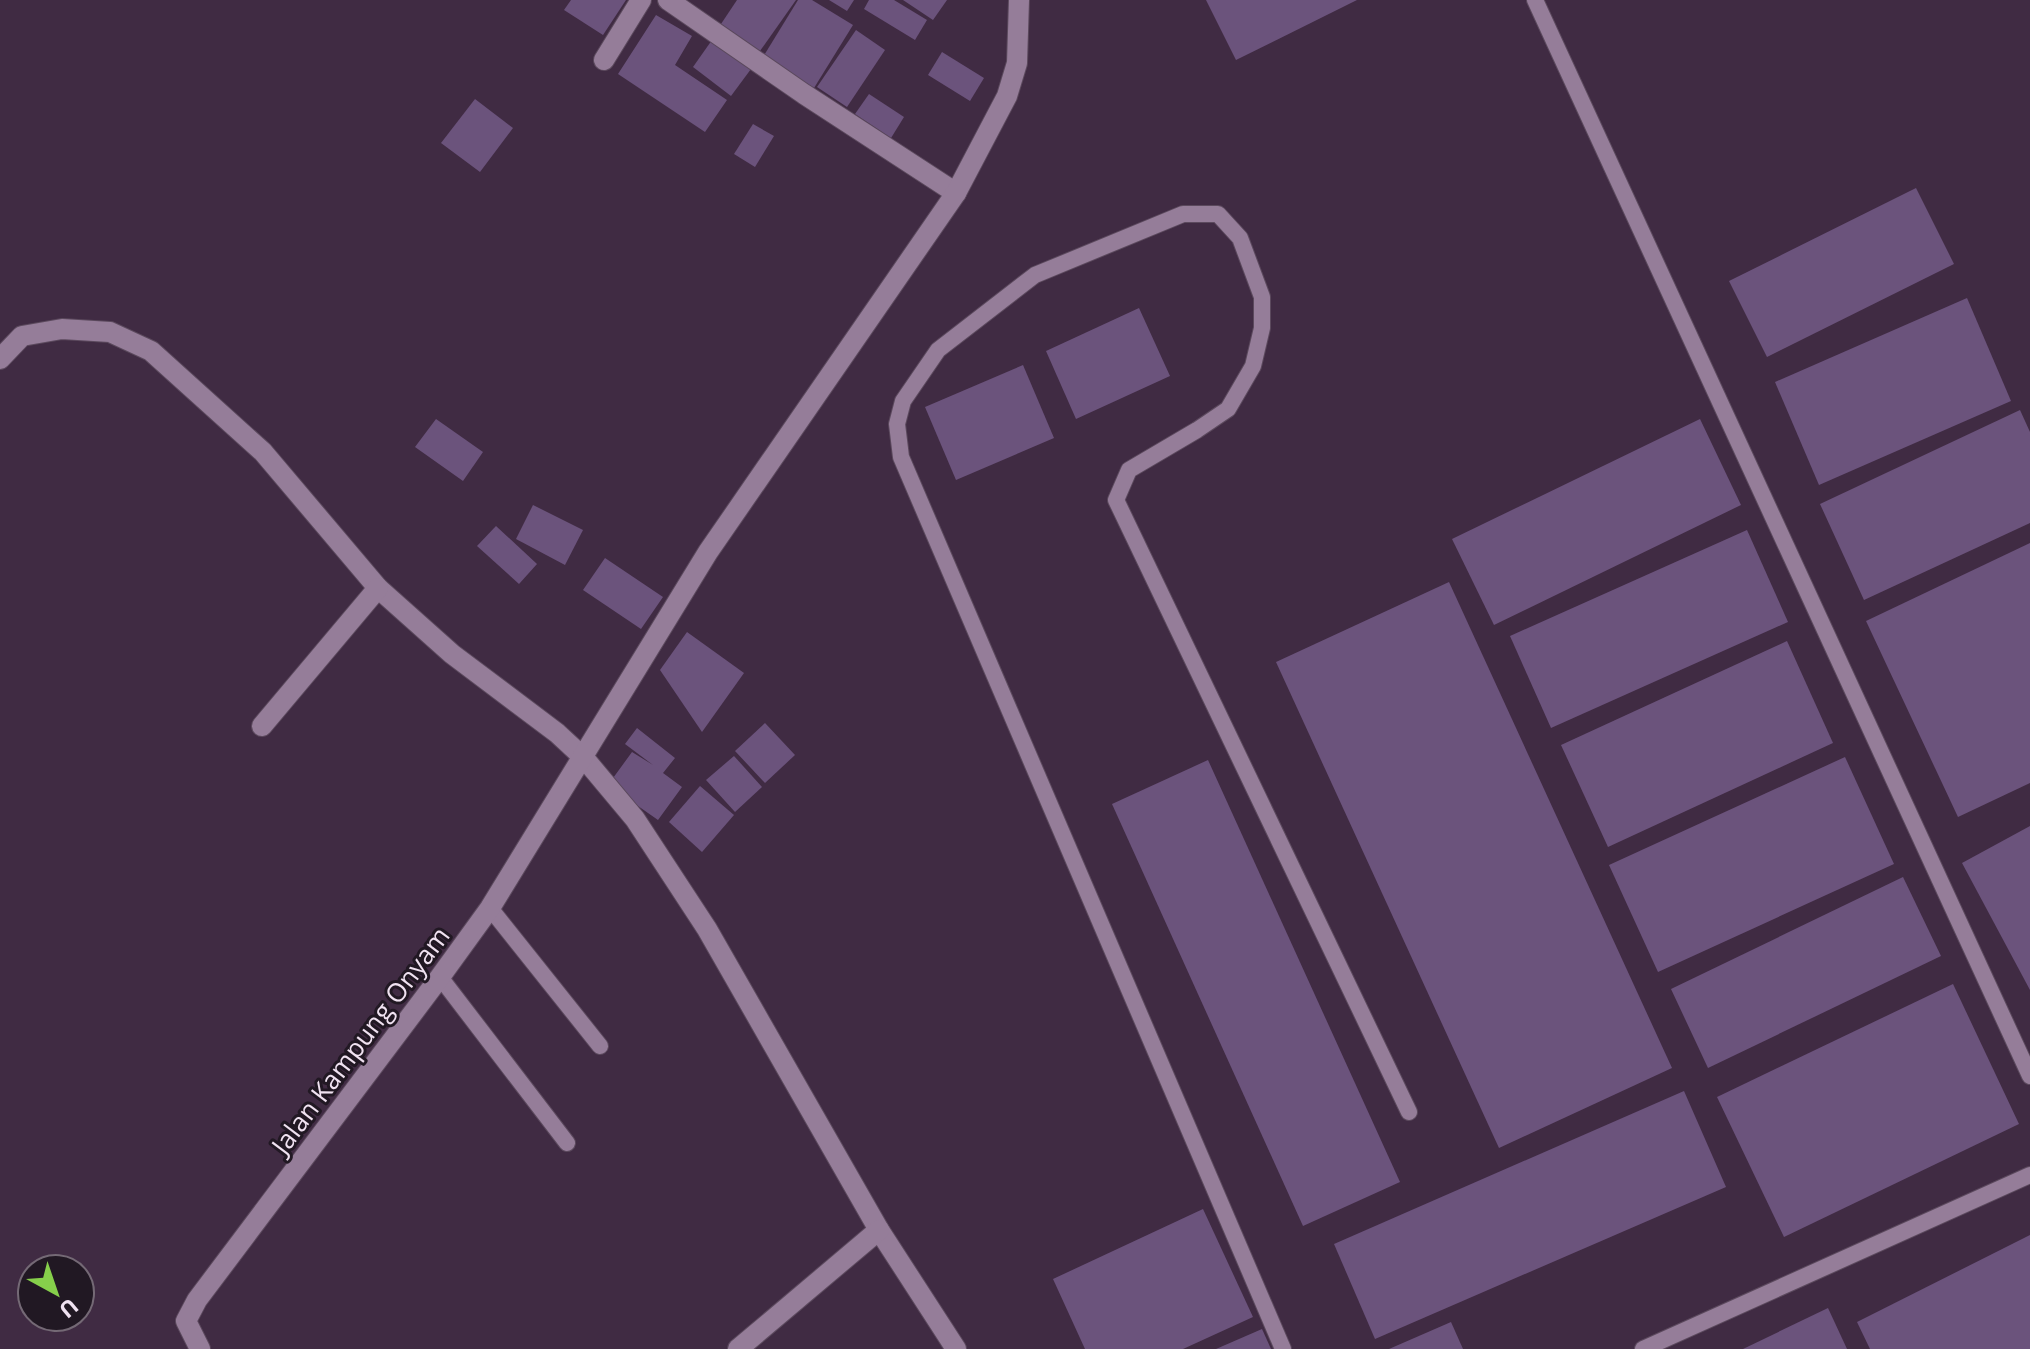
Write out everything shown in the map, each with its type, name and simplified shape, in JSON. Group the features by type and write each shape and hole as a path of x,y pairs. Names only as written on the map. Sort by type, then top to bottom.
{"street":[{"path":"604,60 641,0"},
{"path":"668,0 956,193"},
{"name":"Jalan Kampung Onyam","path":"200,1349 186,1321 197,1300 490,908 708,552 956,193 996,120 1010,85 1017,63 1019,0"},
{"path":"0,359 22,336 62,329 110,332 151,351 263,452 378,588 452,654 557,733 584,758 635,819 707,929 879,1230 956,1349"},
{"path":"262,726 378,588"},
{"path":"738,1349 879,1230"}],"lane":[{"path":"1535,0 2030,1076"},
{"path":"1283,1349 906,471 897,424 903,401 938,350 1035,275 1183,214 1218,214 1240,238 1262,297 1262,328 1253,366 1228,409 1129,470 1116,500 1409,1112"},
{"path":"490,908 600,1046"},
{"path":"440,977 567,1143"},
{"path":"1643,1349 2030,1175"}],"building":[{"path":"571,0 626,0 603,35 564,10"},
{"path":"737,0 796,0 760,51 721,24"},
{"path":"798,0 812,0 853,25 814,88 763,57"},
{"path":"829,0 854,0 847,11"},
{"path":"869,0 894,0 927,20 915,40 864,9"},
{"path":"903,0 947,0 933,20"},
{"path":"1206,0 1357,0 1236,60"},
{"path":"656,15 692,36 675,65 727,100 705,132 618,74"},
{"path":"856,30 885,50 847,107 817,87"},
{"path":"712,40 751,69 731,96 693,67"},
{"path":"942,52 984,78 970,101 928,75"},
{"path":"869,94 904,117 891,138 855,114"},
{"path":"475,99 513,128 480,172 441,143"},
{"path":"753,124 774,136 755,167 734,154"},
{"path":"1916,188 1954,264 1767,357 1729,281"},
{"path":"1967,298 2011,401 1819,485 1775,382"},
{"path":"1139,308 1170,376 1076,419 1046,351"},
{"path":"1023,365 1054,438 956,480 925,407"},
{"path":"2020,410 2030,432 2030,523 1864,600 1820,504"},
{"path":"436,419 483,452 463,481 415,447"},
{"path":"1700,419 1741,505 1494,625 1452,539"},
{"path":"533,505 583,530 565,565 516,539"},
{"path":"496,526 537,564 519,584 477,546"},
{"path":"1747,530 1788,622 1551,728 1510,636"},
{"path":"2030,543 2030,783 1958,817 1866,621"},
{"path":"605,558 663,597 641,629 583,590"},
{"path":"1449,582 1672,1068 1499,1148 1276,662"},
{"path":"687,632 744,673 702,732 660,670"},
{"path":"1787,641 1833,743 1608,847 1561,745"},
{"path":"765,723 795,755 765,783 735,751"},
{"path":"637,728 675,758 663,773 682,787 658,820 608,785 632,752 653,765 625,744"},
{"path":"734,756 762,787 735,812 706,780"},
{"path":"1845,757 1894,864 1658,972 1609,865"},
{"path":"1208,760 1400,1182 1303,1226 1112,804"},
{"path":"700,786 734,815 702,852 669,822"},
{"path":"2030,826 2030,990 1962,863"},
{"path":"1903,877 1941,956 1708,1068 1671,989"},
{"path":"1953,984 2019,1124 1784,1237 1717,1097"},
{"path":"1684,1091 1726,1187 1375,1339 1334,1244"},
{"path":"1203,1209 1253,1317 1183,1349 1085,1349 1053,1279"},
{"path":"2030,1235 2030,1349 1870,1349 1857,1322"},
{"path":"1828,1308 1847,1349 1743,1349"},
{"path":"1451,1322 1463,1349 1389,1349"},
{"path":"1262,1329 1271,1349 1216,1349"}]}
